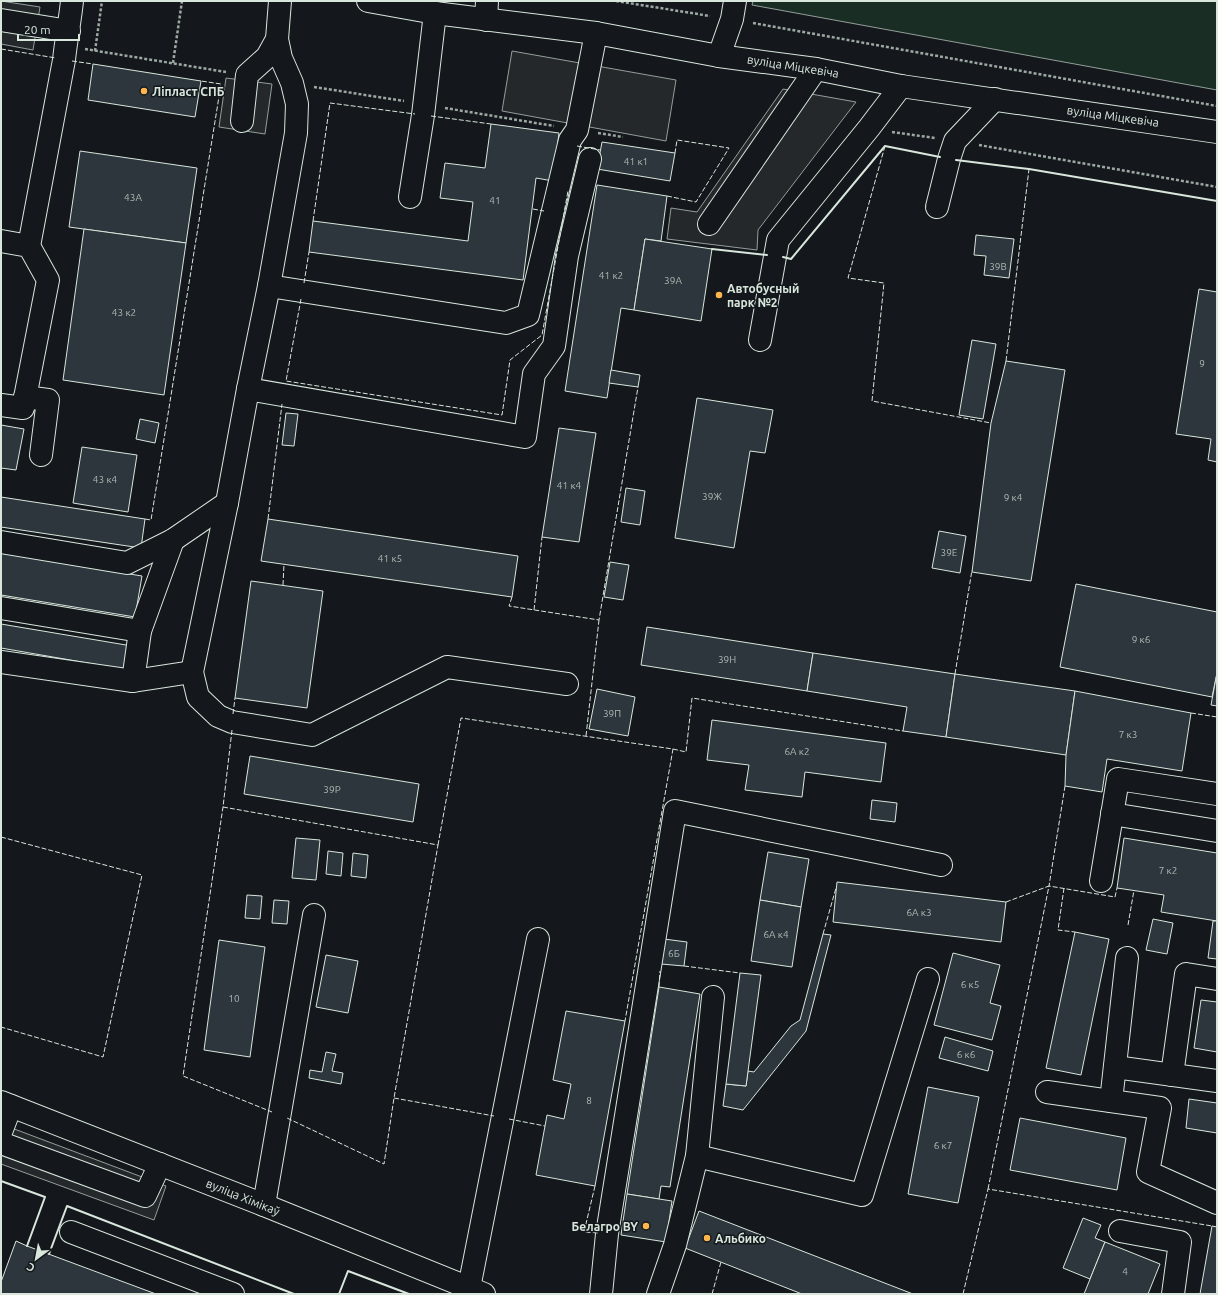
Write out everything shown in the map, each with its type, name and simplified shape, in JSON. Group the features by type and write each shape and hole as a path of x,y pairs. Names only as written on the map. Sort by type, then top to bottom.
{"street":[{"path":"1,405 23,408 48,280 29,246 64,60 72,1"},
{"path":"280,1 277,39 281,58 292,83 297,104 296,133 269,286 227,503 192,672 198,697 218,716 232,722 312,735 447,667 567,684"},
{"name":"вуліца Міцкевіча","path":"368,1 435,13 486,10 596,33 719,56 816,69 901,86 1217,132"},
{"path":"719,56 733,10"},
{"path":"410,197 424,104 435,13"},
{"path":"1,20 67,38"},
{"path":"269,286 506,323 528,316 570,140 577,130 596,33"},
{"path":"242,121 247,75 267,57 277,39"},
{"path":"709,224 816,69"},
{"path":"760,340 778,240 870,128 901,86"},
{"path":"937,207 955,141 994,99"},
{"path":"248,389 525,437 534,374 554,346 567,256 590,159"},
{"path":"1,241 29,246"},
{"path":"25,397 48,400 41,455"},
{"path":"1,542 127,563 173,540 227,503"},
{"path":"133,681 140,631 173,540"},
{"path":"1,608 140,631"},
{"path":"1,662 133,681 192,672"},
{"path":"1101,881 1118,779 1217,794"},
{"path":"601,1294 607,1234 676,811 941,865"},
{"path":"1112,814 1217,831"},
{"path":"264,1205 314,915"},
{"path":"476,1291 538,938"},
{"path":"1111,1101 1127,958"},
{"path":"1172,1075 1186,974 1217,979"},
{"path":"697,1156 862,1195 928,979"},
{"path":"658,1294 675,1245 697,1156 713,997"},
{"path":"1115,1067 1217,1080"},
{"path":"1047,1092 1160,1108 1148,1172 1217,1203"},
{"path":"1,1132 6,1104"},
{"name":"вуліца Хімікаў","path":"6,1104 264,1205 476,1291"},
{"path":"1,1143 144,1196 160,1164"},
{"path":"1120,1231 1180,1242 1173,1294"},
{"path":"71,1232 233,1294"}],"path":[{"path":"95,51 102,1"},
{"path":"173,63 182,1"},
{"path":"616,1 733,10 1217,106"},
{"path":"67,38 95,51 247,75"},
{"path":"292,83 623,137"},
{"path":"870,128 955,141 1217,187"}],"green space":[{"path":"753,1 1217,1 1217,90 752,5"}],"shaded area":[{"path":"1,1 40,7 33,50 1,44"},
{"path":"512,51 676,80 666,141 502,111"},
{"path":"226,78 272,84 265,134 219,127"},
{"path":"783,89 856,102 758,230 757,250 667,239 671,208 697,212"},
{"path":"1,1124 166,1186 154,1220 1,1164"}],"building":[{"name":"Ліпласт СПБ","path":"93,64 201,81 195,117 88,100"},
{"path":"491,124 559,133 553,181 536,178 523,280 309,252 313,221 468,241 473,202 440,198 445,163 485,168"},
{"path":"602,142 675,153 670,181 597,169"},
{"path":"80,151 197,168 186,243 69,227"},
{"path":"597,185 667,196 661,241 645,239 634,310 621,308 607,398 565,391"},
{"path":"84,229 186,243 164,395 63,380"},
{"path":"976,235 1014,239 1009,278 984,275 986,256 974,255"},
{"path":"645,239 712,249 701,321 634,310"},
{"path":"1199,289 1217,292 1217,462 1208,460 1211,439 1176,434"},
{"path":"972,340 996,344 983,419 959,415"},
{"path":"1006,361 1065,370 1031,581 972,572 991,423"},
{"path":"611,370 640,375 638,387 609,383"},
{"path":"697,398 773,410 765,453 750,451 734,548 675,538"},
{"path":"286,413 298,414 294,446 282,445"},
{"path":"140,419 159,423 155,443 136,439"},
{"path":"1,425 24,429 16,470 1,468"},
{"path":"559,428 596,433 579,542 542,537"},
{"path":"82,447 137,455 128,512 73,503"},
{"path":"626,488 645,491 640,525 621,522"},
{"path":"1,497 145,519 141,548 1,527"},
{"path":"268,519 518,556 512,597 261,561"},
{"path":"939,531 966,536 960,573 932,568"},
{"path":"1,553 142,576 135,617 1,595"},
{"path":"610,562 629,565 623,600 604,597"},
{"path":"251,581 323,591 307,708 235,698"},
{"path":"1076,584 1217,612 1217,673 1212,697 1060,667"},
{"path":"1,624 132,646 128,670 1,648"},
{"path":"647,627 813,653 807,691 641,665"},
{"path":"813,653 955,674 946,737 903,731 907,707 807,691"},
{"path":"1217,673 1217,706 1211,705"},
{"path":"955,674 1075,691 1066,755 946,737"},
{"path":"597,689 635,697 628,736 589,729"},
{"path":"1075,691 1191,713 1182,771 1107,759 1102,792 1065,786 1066,755"},
{"path":"712,720 886,743 881,782 805,772 802,797 745,790 749,765 707,760"},
{"path":"250,756 419,784 413,822 244,794"},
{"path":"872,800 897,803 895,822 870,819"},
{"path":"296,838 320,840 316,880 292,878"},
{"path":"1124,838 1217,853 1217,921 1161,912 1164,895 1117,888"},
{"path":"328,851 343,853 341,876 326,874"},
{"path":"768,852 809,859 801,907 760,900"},
{"path":"353,853 368,855 366,878 351,876"},
{"path":"837,882 1006,902 1001,942 833,922"},
{"path":"247,895 262,896 260,919 245,918"},
{"path":"274,900 289,901 287,924 272,923"},
{"path":"760,900 801,907 792,967 751,961"},
{"path":"1153,919 1173,923 1167,954 1146,950"},
{"path":"1213,921 1217,921 1217,959 1208,958"},
{"path":"1075,932 1109,939 1081,1075 1046,1068"},
{"path":"823,934 831,935 806,1031 743,1110 723,1106 726,1084 746,1086 748,1071 754,1072 791,1026 800,1020"},
{"path":"664,939 687,942 684,966 661,964"},
{"path":"219,940 265,947 250,1057 204,1050"},
{"path":"953,953 1000,965 990,1003 1001,1006 992,1040 934,1025"},
{"path":"326,955 358,961 348,1013 316,1007"},
{"path":"740,973 761,975 746,1086 726,1084"},
{"path":"659,987 700,994 670,1187 661,1186 659,1199 627,1194"},
{"path":"1201,1000 1217,1002 1217,1052 1194,1048"},
{"path":"566,1011 625,1021 595,1186 536,1175 547,1115 564,1119 571,1084 553,1080"},
{"path":"945,1037 993,1051 988,1071 939,1058"},
{"path":"326,1052 336,1054 332,1071 343,1073 341,1084 309,1078 310,1070 322,1072"},
{"path":"928,1087 979,1097 958,1203 908,1194"},
{"path":"1189,1099 1217,1103 1217,1133 1186,1128"},
{"path":"1020,1118 1126,1138 1117,1190 1010,1170"},
{"path":"627,1194 672,1201 666,1242 621,1235"},
{"path":"699,1211 913,1294 802,1294 685,1248"},
{"path":"1083,1218 1101,1225 1095,1238 1105,1242 1090,1279 1063,1268"},
{"path":"1212,1226 1217,1227 1217,1294 1200,1294"},
{"path":"16,1241 156,1294 1,1294 1,1282"},
{"path":"1105,1242 1160,1264 1148,1294 1084,1294"}],"fence":[{"path":"1,49 56,58"},
{"path":"72,61 93,64"},
{"path":"145,519 151,520 221,84 201,81"},
{"path":"313,221 330,103 415,114"},
{"path":"431,116 491,124"},
{"path":"667,196 696,202 729,148 677,140 675,153"},
{"path":"577,146 600,150"},
{"path":"885,146 848,278 884,283 872,401 991,423"},
{"path":"1006,361 1029,169"},
{"path":"301,299 286,381 502,415 510,360 542,335 568,191"},
{"path":"533,209 544,211"},
{"path":"304,283 309,252"},
{"path":"512,597 509,606 599,620 638,387"},
{"path":"268,519 282,404"},
{"path":"534,610 542,537"},
{"path":"283,585 284,564"},
{"path":"955,674 972,570"},
{"path":"586,736 599,620"},
{"path":"233,714 235,698"},
{"path":"673,749 686,752 692,698 903,731"},
{"path":"1191,713 1217,717"},
{"path":"438,845 461,718 673,749 625,1021"},
{"path":"232,730 223,807 183,1076 272,1112"},
{"path":"1065,786 1049,886 1115,897 1117,888"},
{"path":"223,807 438,845 384,1164 287,1118"},
{"path":"1,837 142,875 103,1057 1,1027"},
{"path":"1006,902 1049,886"},
{"path":"988,1189 1049,886"},
{"path":"823,934 836,888"},
{"path":"1064,888 1058,930 1075,932"},
{"path":"1128,925 1134,890"},
{"path":"684,966 740,973"},
{"path":"659,987 660,971"},
{"path":"394,1098 494,1116"},
{"path":"509,1119 545,1126"},
{"path":"595,1186 584,1232 599,1233"},
{"path":"963,1294 988,1189 1212,1226"},
{"path":"712,1294 721,1262"}],"wall":[{"path":"783,257 791,259 885,146 940,157"},
{"path":"956,160 1029,169 1217,201"},
{"path":"712,249 767,255"},
{"path":"1,1181 45,1197 27,1246"},
{"path":"49,1254 67,1206 294,1294"},
{"path":"339,1294 348,1271 409,1294"}],"place":[{"name":"Ліпласт СПБ","path":"144,91"},
{"name":"Автобусный парк №2","path":"719,295"},
{"name":"Белагро BY","path":"646,1226"},
{"name":"Альбико","path":"707,1238"}]}
